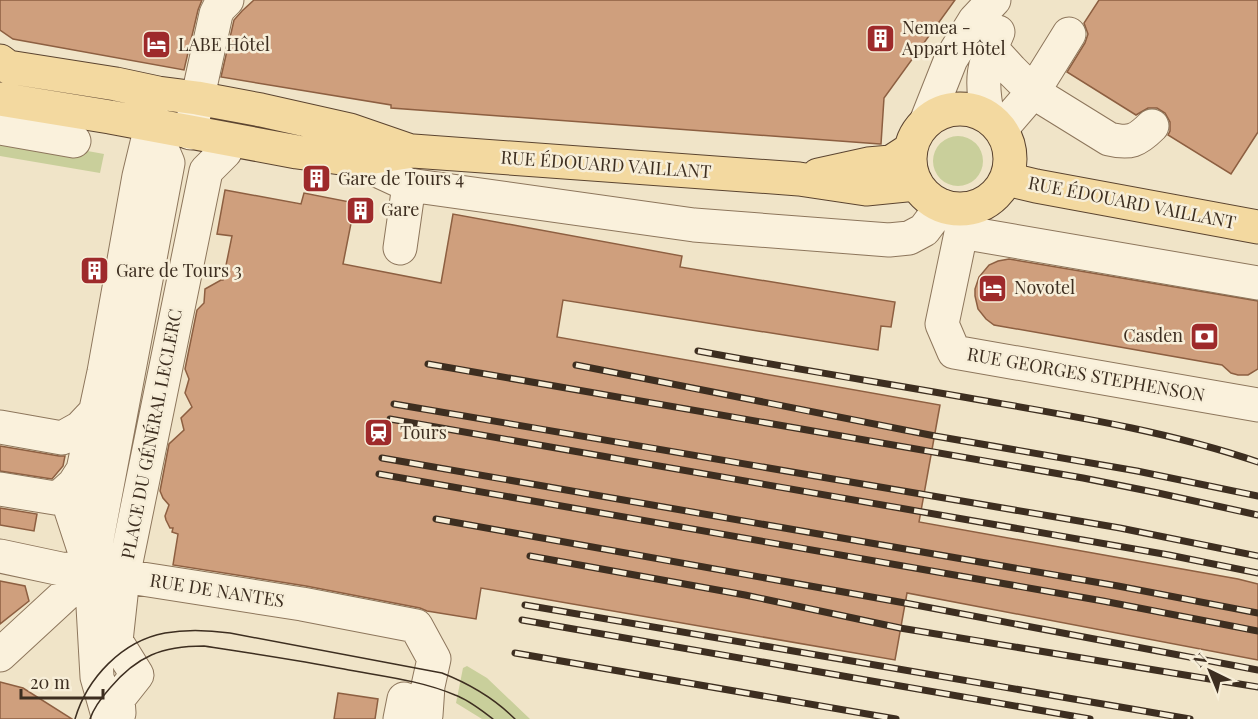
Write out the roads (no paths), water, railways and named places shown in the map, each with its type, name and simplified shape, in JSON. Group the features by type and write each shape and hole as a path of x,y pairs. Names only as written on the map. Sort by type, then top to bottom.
{"main road":[{"path":"0,61 8,67 158,93"},
{"name":"RUE ÉDOUARD VAILLANT","path":"158,93 261,110 350,130 413,152"},
{"path":"0,99 152,125"},
{"path":"955,109 972,110 994,123 1009,144 1011,162 1007,179 997,194 983,204 957,216 932,201 916,184 911,173 910,161 918,136 939,113 955,109"},
{"name":"RUE ÉDOUARD VAILLANT","path":"152,125 297,152 355,160 413,152 799,179 866,189 916,184"},
{"name":"RUE ÉDOUARD VAILLANT","path":"799,179 868,164 891,162 918,136"},
{"name":"RUE ÉDOUARD VAILLANT","path":"1007,179 1258,226"}],"street":[{"path":"190,133 216,14 227,0"},
{"path":"918,136 951,59 975,21 994,0"},
{"path":"1011,0 991,48 983,79 984,97 994,123 1033,92 1069,34"},
{"path":"991,48 1033,92 1109,140 1120,142 1136,140 1152,126"},
{"path":"114,716 97,677 91,571 71,493 83,470 97,410 139,176 158,93"},
{"name":"PLACE DU GÉNÉRAL LECLERC","path":"91,571 168,163 152,125"},
{"path":"0,128 74,141"},
{"name":"PLACE DU GÉNÉRAL LECLERC","path":"114,716 118,699 137,675 116,641 123,577 206,171 225,152"},
{"path":"355,160 409,184 694,225 889,240 909,238 957,216 1258,283"},
{"path":"400,248 409,184"},
{"name":"RUE GEORGES STEPHENSON","path":"957,216 942,324 954,352 1252,408"},
{"path":"5,434 63,438 80,428 97,410"},
{"path":"0,489 55,498 107,483"},
{"path":"0,556 61,569 91,571"},
{"path":"0,655 91,571"},
{"name":"RUE DE NANTES","path":"91,571 302,604 416,626 434,659 428,686 408,712"}],"tram line":[{"path":"75,719 88,689 97,676 121,653 149,637 198,630 230,633 442,673 481,692 515,719"},
{"path":"90,719 107,691 130,668 151,655 189,646 204,646 414,682 460,697 493,719"}],"railway":[{"path":"698,351 1089,419 1191,442 1258,462"},
{"path":"428,364 1083,478 1258,515"},
{"path":"576,365 935,436 1137,471 1258,496"},
{"path":"394,404 1120,528 1258,556"},
{"path":"390,419 1169,555 1258,573"},
{"path":"382,458 1118,586 1258,613"},
{"path":"379,474 1103,601 1258,631"},
{"path":"436,519 905,603 1258,670"},
{"path":"530,556 745,595 900,628 1258,687"},
{"path":"525,605 1190,719"},
{"path":"522,620 1090,719"},
{"path":"515,653 896,719"}],"place":[{"name":"Nemea - Appart Hôtel","path":"881,38"},
{"name":"LABE Hôtel","path":"157,45"},
{"name":"Gare de Tours 4","path":"317,179"},
{"name":"Gare","path":"360,210"},
{"name":"Gare de Tours 3","path":"95,271"},
{"name":"Novotel","path":"993,288"},
{"name":"Casden","path":"1204,336"},
{"name":"Tours","path":"379,433"}]}
